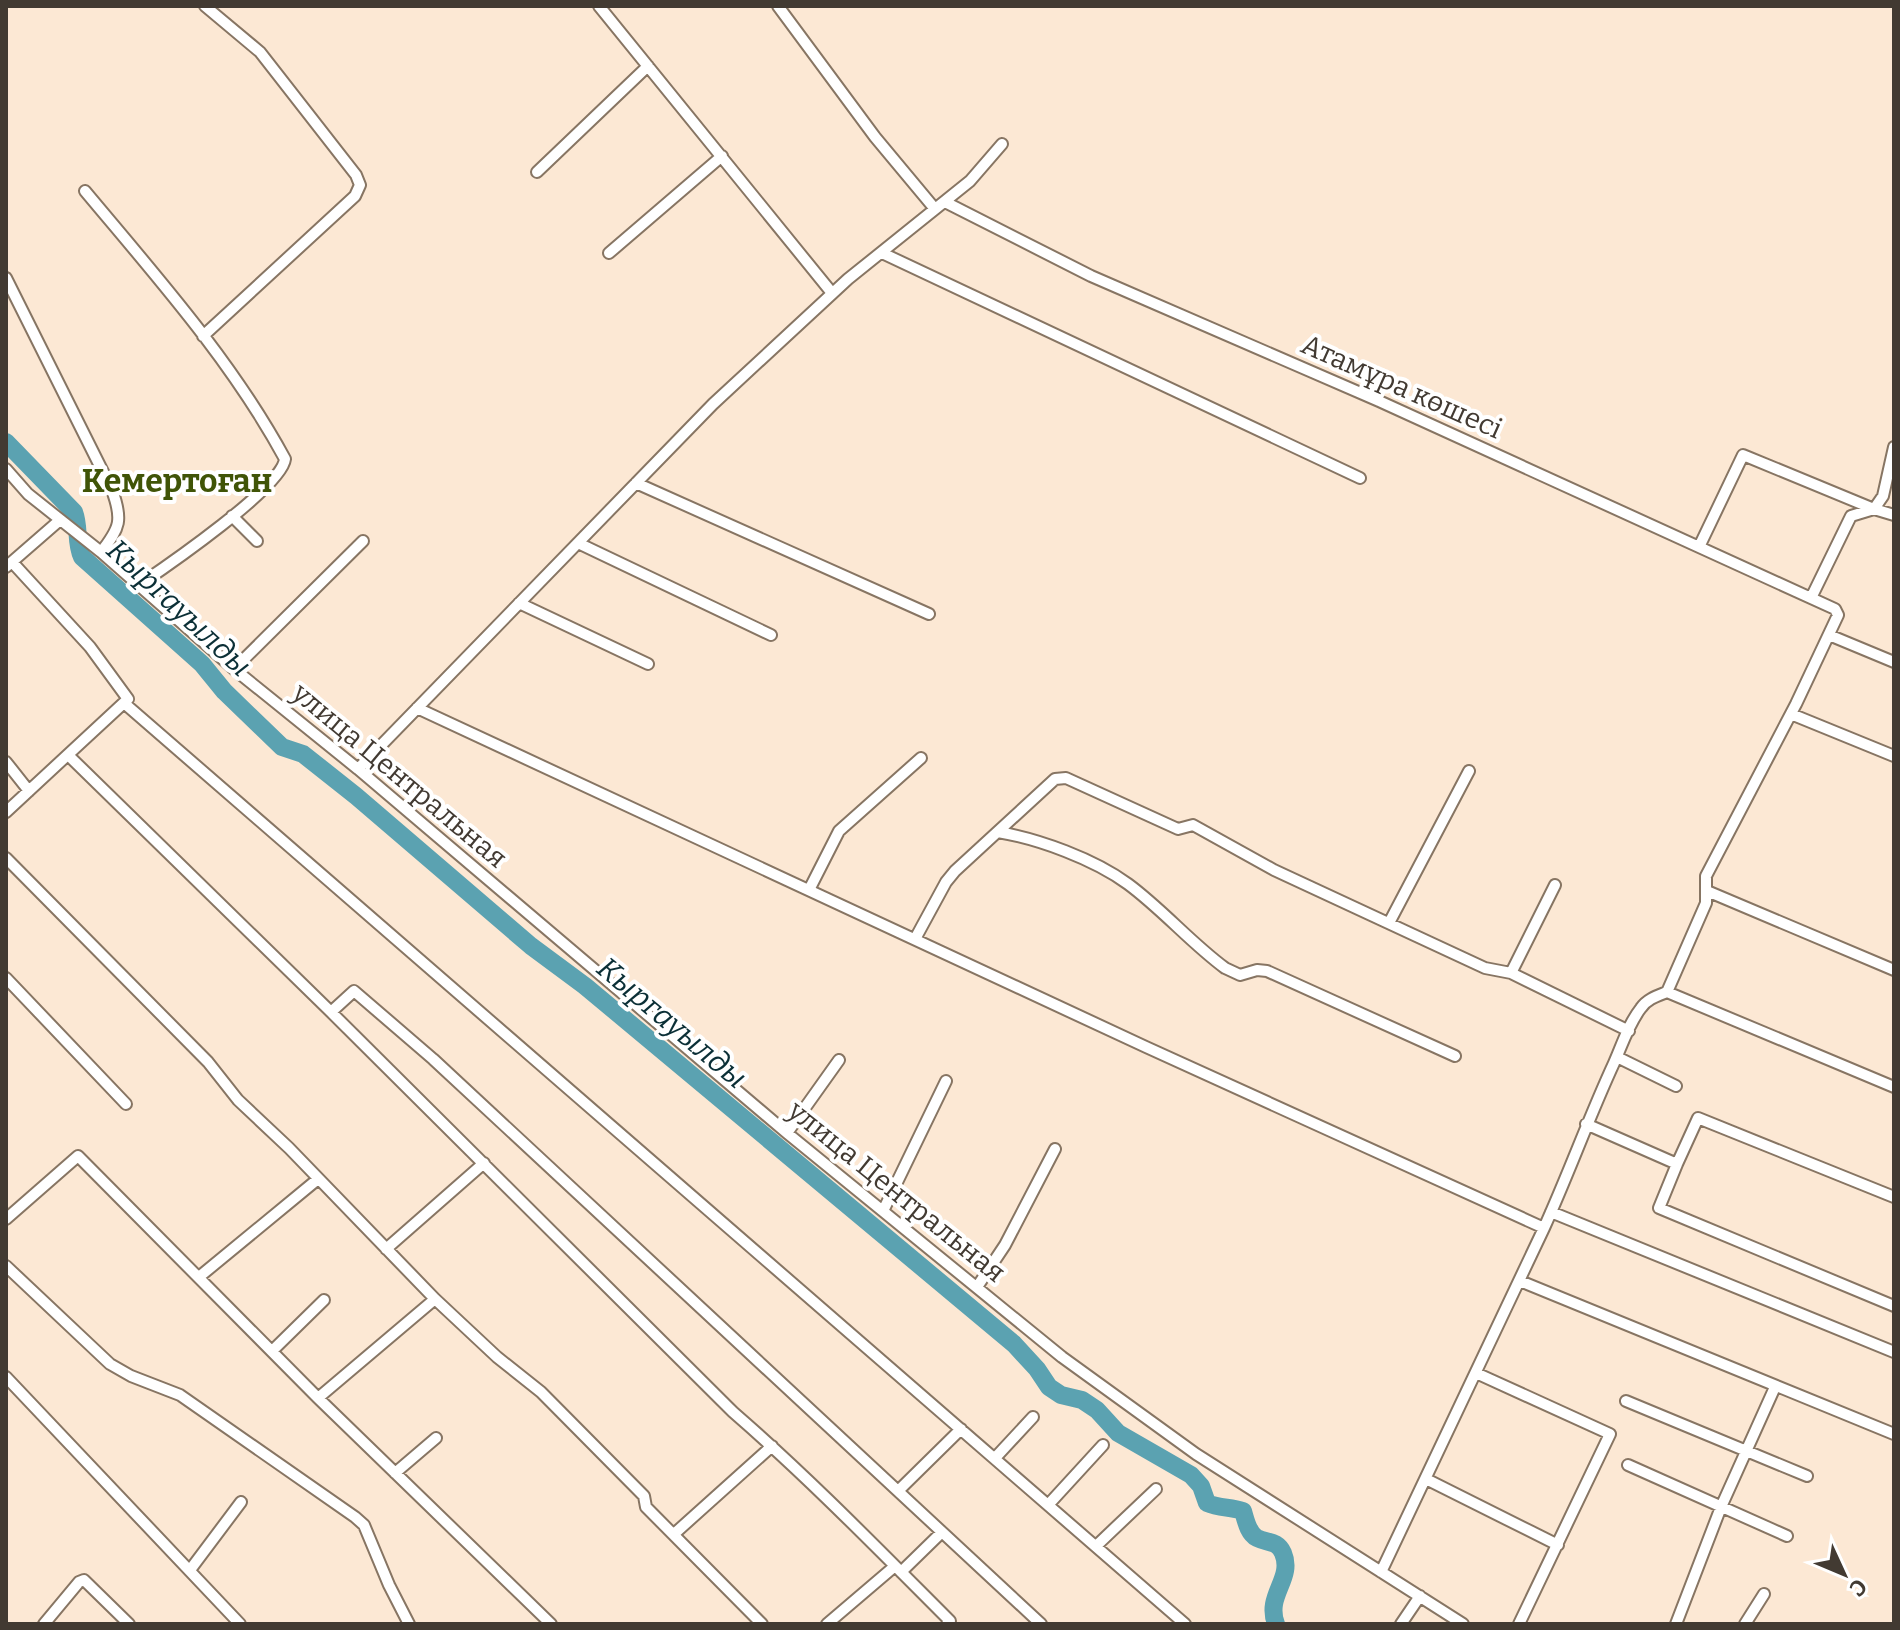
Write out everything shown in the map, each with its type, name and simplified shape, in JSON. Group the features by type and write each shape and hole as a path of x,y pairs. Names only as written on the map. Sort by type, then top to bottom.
{"street":[{"path":"203,336 355,196 360,185 356,175 260,52 205,6"},
{"path":"599,6 832,293"},
{"path":"778,6 875,137 940,206"},
{"path":"537,172 648,66"},
{"path":"358,769 713,404 832,293 970,181 1002,144"},
{"path":"609,253 722,156"},
{"path":"85,191 203,336 269,430 285,459 280,473 232,516 139,585"},
{"name":"Атамұра көшесі","path":"940,206 1091,276 1379,401 1835,609 1838,615 1829,635"},
{"path":"882,253 1360,478"},
{"path":"6,278 119,508 116,533 101,552"},
{"path":"1811,598 1851,516 1874,509 1883,496 1894,447"},
{"path":"1699,547 1743,455 1894,515"},
{"name":"улица Центральная","path":"6,469 28,494 101,552 234,669 358,769 787,1133 1062,1357 1196,1454 1463,1624"},
{"path":"636,483 929,614"},
{"path":"232,516 257,541"},
{"path":"6,812 128,699 90,647 9,564 65,524"},
{"path":"234,669 363,541"},
{"path":"578,543 771,635"},
{"path":"519,603 648,664"},
{"path":"1381,1572 1520,1281 1629,1031 1640,1008 1648,1000 1667,992 1706,903 1706,876 1829,635 1894,662"},
{"path":"124,703 1185,1624"},
{"path":"417,708 1544,1228"},
{"path":"1791,714 1894,756"},
{"path":"68,755 733,1412 898,1569 950,1621 947,1624"},
{"path":"809,890 839,831 921,758"},
{"path":"6,762 29,791"},
{"path":"1389,923 1469,771"},
{"path":"915,939 946,882 1055,779 1066,778 1178,829 1193,825 1274,870 1485,968 1511,973 1629,1031"},
{"path":"998,832 1085,858 1105,869 1129,884 1225,968 1240,975 1257,970 1267,971 1455,1056"},
{"path":"6,858 208,1062 238,1100 435,1299 497,1357 541,1392 644,1496 646,1507 762,1624"},
{"path":"1511,973 1555,885"},
{"path":"1707,891 1894,970"},
{"path":"6,978 126,1104"},
{"path":"331,1012 354,991 433,1059 1041,1624"},
{"path":"1667,992 1894,1087"},
{"path":"1617,1057 1676,1086"},
{"path":"787,1133 839,1060"},
{"path":"883,1211 946,1081"},
{"path":"1894,1197 1698,1118 1659,1208 1894,1306"},
{"path":"1586,1124 1677,1164"},
{"path":"977,1287 1005,1245 1055,1149"},
{"path":"6,1219 78,1156 318,1398 551,1624"},
{"path":"386,1249 484,1163"},
{"path":"199,1277 318,1179"},
{"path":"1551,1212 1894,1352"},
{"path":"6,1266 110,1364 131,1376 180,1395 355,1517 364,1525 409,1624"},
{"path":"1520,1281 1894,1434"},
{"path":"318,1398 435,1299"},
{"path":"272,1351 324,1300"},
{"path":"1476,1373 1610,1434 1519,1624"},
{"path":"6,1377 240,1624"},
{"path":"1676,1624 1721,1507 1775,1387"},
{"path":"1626,1401 1807,1476"},
{"path":"995,1458 1033,1417"},
{"path":"898,1491 961,1429"},
{"path":"395,1473 436,1438"},
{"path":"1048,1505 1103,1445"},
{"path":"674,1534 772,1446"},
{"path":"1628,1465 1787,1536"},
{"path":"1426,1479 1558,1545"},
{"path":"1096,1546 1156,1489"},
{"path":"190,1570 241,1502"},
{"path":"827,1624 942,1532"},
{"path":"44,1624 84,1580 129,1624"},
{"path":"1745,1624 1764,1594"},
{"path":"1401,1624 1420,1596"}],"waterway":[{"name":"Кыргауылды","path":"6,442 74,512 82,557 202,664 224,691 282,747 303,754 531,946 585,986 1014,1344 1049,1387 1061,1395 1082,1400 1097,1410 1118,1433 1191,1475 1201,1486 1207,1503 1243,1511 1254,1536 1275,1544 1283,1553 1285,1571 1274,1604 1276,1624"}],"district":[{"name":"Кемертоған","path":"177,481"}]}
